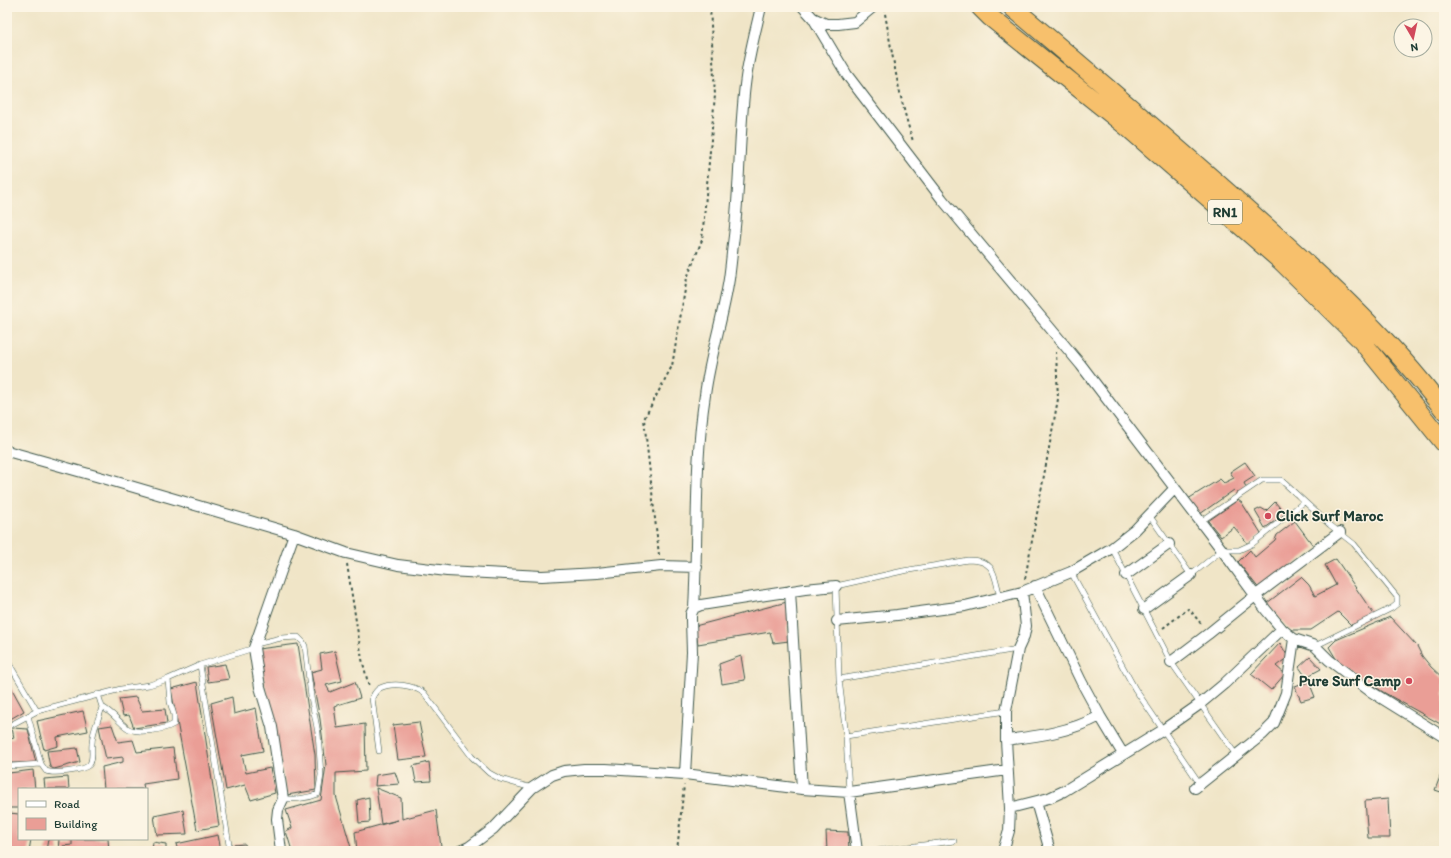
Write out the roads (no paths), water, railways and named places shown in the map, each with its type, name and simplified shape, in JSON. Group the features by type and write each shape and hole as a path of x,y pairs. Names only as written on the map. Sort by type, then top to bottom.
{"highway":[{"name":"RN1","path":"980,7 990,17 1126,126 1281,261 1360,339 1444,443"},
{"name":"RN1","path":"1012,7 1147,121 1295,252 1369,323 1427,388 1444,410"}],"street":[{"path":"685,774 692,652 691,614 694,608 697,567 697,501 700,433 704,395 729,280 735,230 745,86 752,43 761,7"},
{"path":"803,7 813,18 847,75 942,199 1081,365 1282,629 1294,639 1315,646 1329,660 1370,691 1444,737"},
{"path":"813,18 826,24 855,22 873,7"},
{"path":"7,452 103,478 294,534 346,553 398,565 447,571 535,576 597,573 661,566 697,567"},
{"path":"837,621 965,606 1022,592 1071,572 1112,548 1135,530 1175,488"},
{"path":"1171,662 1340,532"},
{"path":"281,851 277,819 278,810 283,799 272,727 260,687 254,646 294,534"},
{"path":"1126,575 1169,544"},
{"path":"1144,609 1191,575"},
{"path":"694,608 708,604 790,591 824,586 836,586"},
{"path":"1035,586 1065,650 1100,716 1123,754"},
{"path":"790,591 802,789"},
{"path":"1003,851 1009,832 1010,808 1007,770 1006,711 1018,649 1024,636 1026,626 1022,592"},
{"path":"1010,808 1049,798 1064,791 1163,730 1200,704 1224,684 1282,629"},
{"path":"1197,786 1274,723 1286,693 1291,668 1294,639"},
{"path":"1006,740 1046,735 1068,730 1100,716"},
{"path":"460,851 493,829 532,788 552,775 564,771 584,769 685,774 802,789 850,792 1007,770"},
{"path":"850,792 857,851"},
{"path":"1036,802 1050,851"}],"lane":[{"path":"1200,522 1262,480 1281,480 1330,525 1354,544 1397,597 1397,604 1392,608 1315,646"},
{"path":"1149,515 1191,575 1222,550 1239,550 1248,546 1304,502"},
{"path":"1112,548 1171,662 1236,755"},
{"path":"850,792 846,736 839,679 836,586 902,571 968,560 978,560 987,563 990,566 1000,598"},
{"path":"1071,572 1135,689 1163,730 1197,786"},
{"path":"7,727 37,711 98,694 149,685 254,646 294,636 300,638 305,646 311,697 318,733 321,775 318,794 300,799 283,799"},
{"path":"839,679 1018,649"},
{"path":"7,660 37,711"},
{"path":"200,665 230,851"},
{"path":"102,707 109,710 131,731 137,732 170,726 174,724 174,715 170,702 168,679"},
{"path":"379,751 372,698 377,690 381,688 402,686 418,689 424,693 472,757 489,773 532,788"},
{"path":"28,716 41,764 46,771 54,772 77,769 88,765 91,758 93,736 102,707 98,694"},
{"path":"846,736 1006,711"},
{"path":"12,766 41,764"},
{"path":"877,851 954,841"}],"place":[{"name":"Click Surf Maroc","path":"1268,516"},
{"name":"Pure Surf Camp","path":"1409,681"}]}
